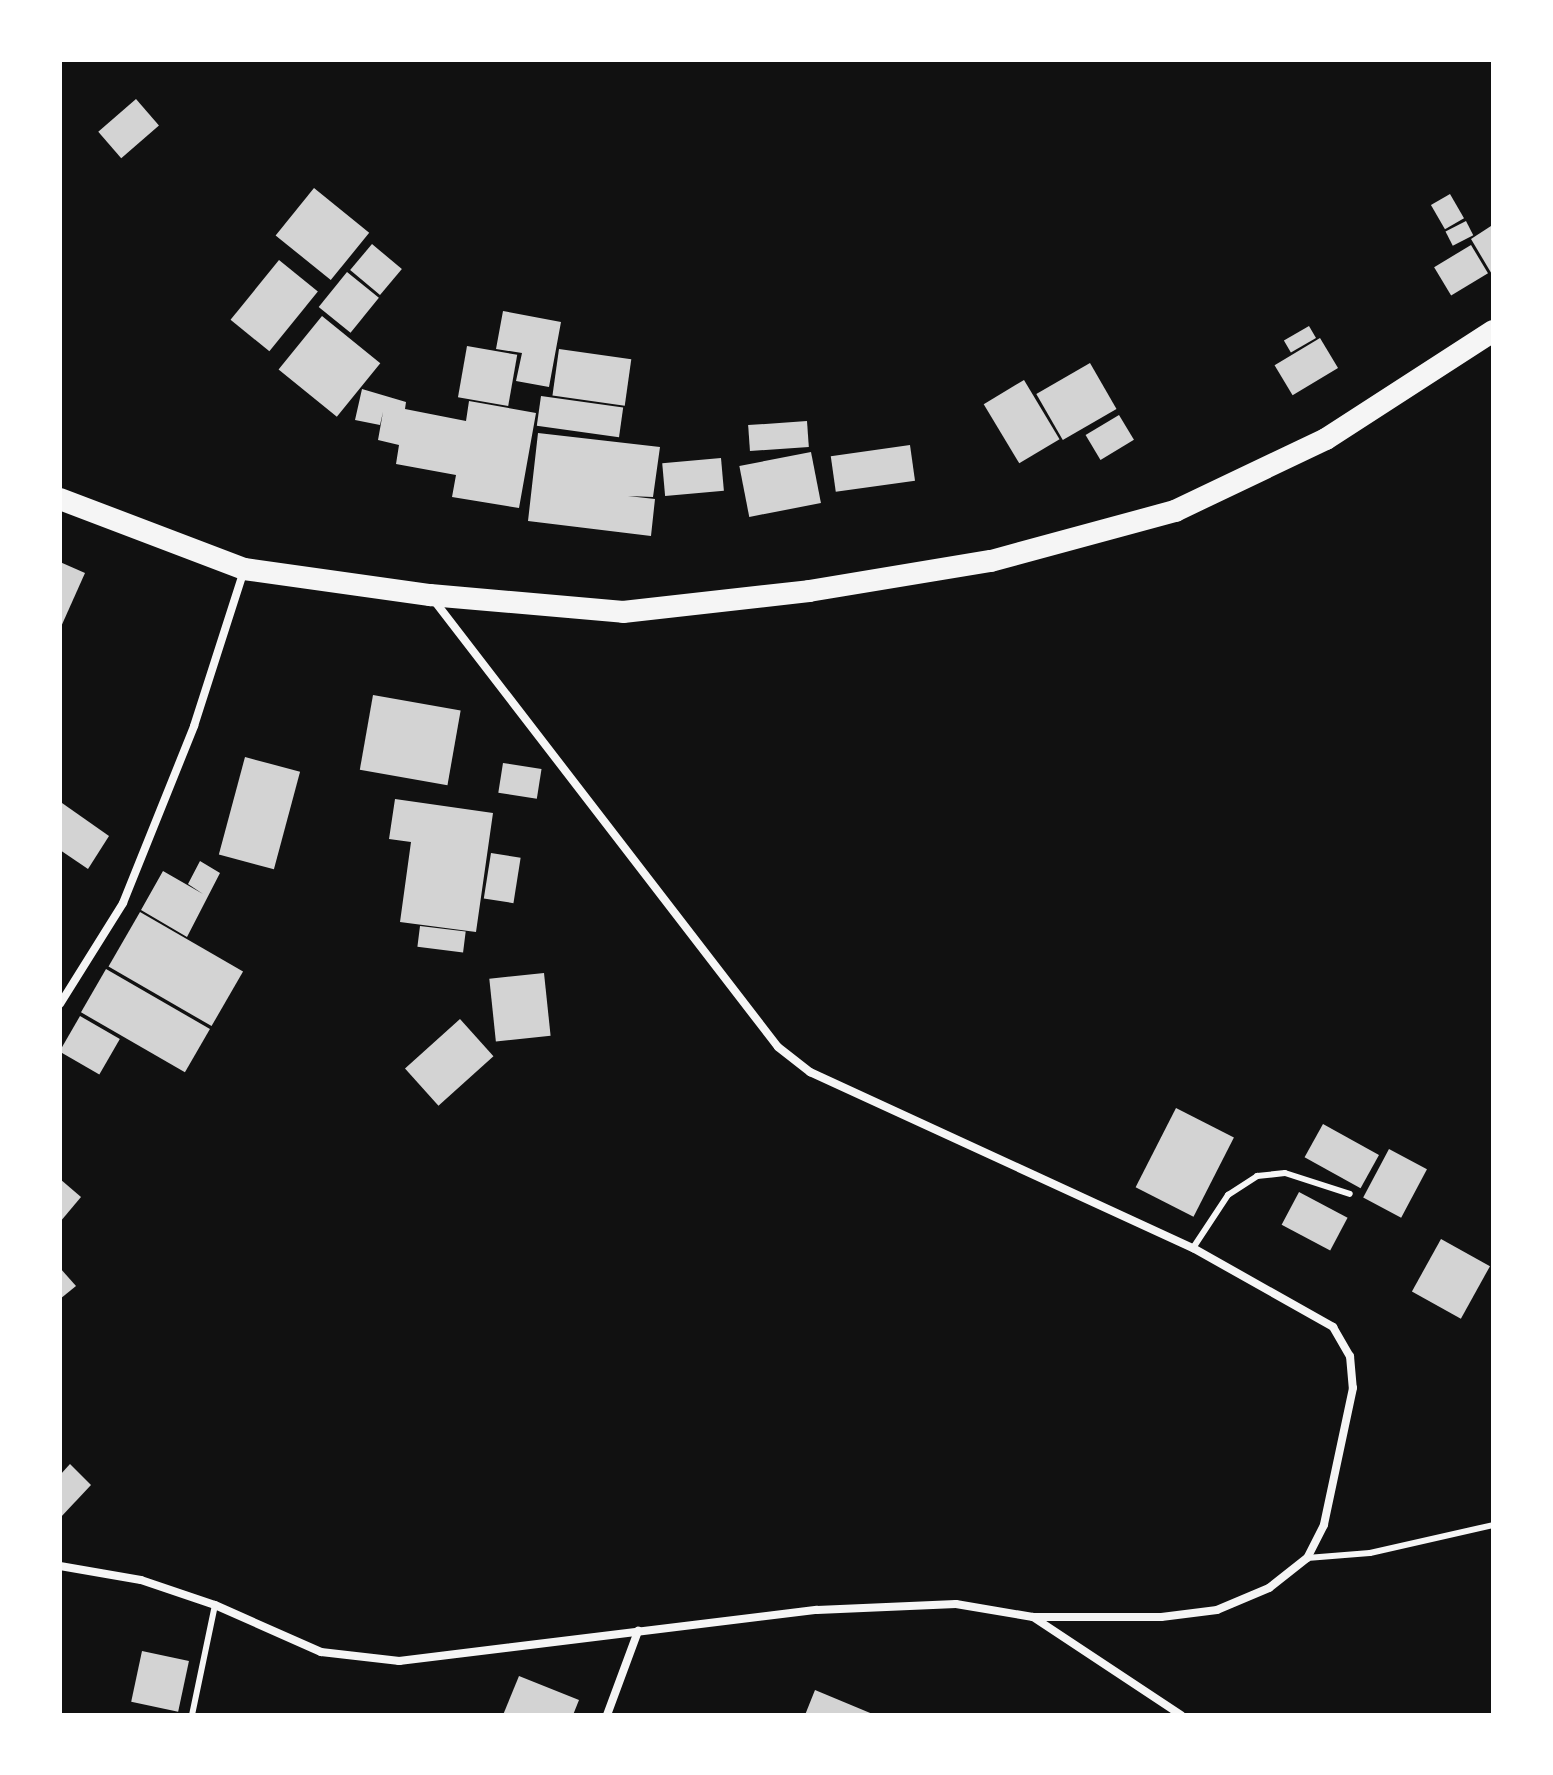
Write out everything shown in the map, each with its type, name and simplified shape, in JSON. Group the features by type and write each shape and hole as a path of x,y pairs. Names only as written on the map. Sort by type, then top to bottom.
{"highway":[{"path":"60,499 244,569 430,595 623,612 809,591 991,561 1175,511 1326,439 1493,331"}],"street":[{"path":"60,1004 123,903 194,726 244,569"},
{"path":"60,1566 141,1580 215,1605 321,1652 399,1661 817,1610 956,1604 1033,1617 1161,1617 1217,1610 1269,1588 1307,1558 1324,1525 1353,1388 1350,1356 1333,1327 1193,1248 810,1072 778,1047 430,595"},
{"path":"1033,1617 1181,1715"},
{"path":"607,1715 638,1631"}],"lane":[{"path":"1193,1248 1228,1195 1257,1176 1285,1173 1350,1194"},
{"path":"1307,1558 1370,1553 1493,1525"},
{"path":"192,1715 215,1605"}],"building":[{"path":"136,99 159,125 121,158 98,132"},
{"path":"314,188 369,233 331,280 276,235"},
{"path":"1450,194 1464,218 1445,229 1431,205"},
{"path":"1466,221 1473,235 1453,246 1446,231"},
{"path":"1491,226 1493,229 1493,276 1471,239"},
{"path":"372,244 402,269 380,295 350,270"},
{"path":"1471,245 1488,273 1451,295 1434,267"},
{"path":"279,260 318,291 269,351 231,320"},
{"path":"347,272 379,298 351,333 319,307"},
{"path":"503,311 561,322 549,387 516,381 522,353 496,349"},
{"path":"322,316 380,363 337,417 279,370"},
{"path":"1309,326 1316,338 1291,353 1284,340"},
{"path":"1320,338 1338,368 1293,395 1275,365"},
{"path":"467,346 517,355 508,406 458,397"},
{"path":"559,349 631,359 625,406 552,396"},
{"path":"1090,363 1116,409 1063,440 1036,394"},
{"path":"1024,380 1060,439 1019,463 984,404"},
{"path":"362,389 406,402 405,409 466,421 469,401 536,413 519,508 452,497 456,475 396,464 399,445 378,440 383,412 380,425 355,420"},
{"path":"541,396 623,408 619,437 537,426"},
{"path":"1119,415 1134,440 1101,460 1086,435"},
{"path":"807,421 809,447 750,451 748,425"},
{"path":"538,433 660,447 653,497 628,496 655,499 651,536 528,521"},
{"path":"910,445 915,481 836,492 831,456"},
{"path":"811,452 821,503 749,517 739,466"},
{"path":"721,458 724,491 665,496 662,463"},
{"path":"60,562 85,573 60,629"},
{"path":"373,695 461,710 447,785 360,770"},
{"path":"245,757 300,772 274,869 219,855"},
{"path":"503,763 542,769 537,799 498,793"},
{"path":"395,799 493,813 476,932 400,922 411,842 389,839"},
{"path":"62,803 109,836 88,869 60,850"},
{"path":"491,853 521,858 513,903 484,898"},
{"path":"200,861 220,873 187,937 141,910 163,871 203,894 188,884"},
{"path":"140,912 243,972 212,1026 108,967"},
{"path":"420,926 466,932 463,952 417,947"},
{"path":"106,969 210,1029 185,1072 81,1012"},
{"path":"544,973 551,1036 496,1041 489,979"},
{"path":"80,1016 120,1039 99,1075 60,1052"},
{"path":"460,1019 493,1056 438,1106 405,1069"},
{"path":"1176,1108 1234,1138 1194,1217 1136,1187"},
{"path":"1323,1124 1379,1155 1361,1188 1305,1157"},
{"path":"1389,1149 1427,1169 1401,1218 1363,1198"},
{"path":"60,1179 81,1197 60,1222"},
{"path":"1299,1192 1348,1218 1330,1250 1282,1225"},
{"path":"1441,1239 1490,1266 1461,1319 1412,1291"},
{"path":"60,1268 76,1286 60,1299"},
{"path":"70,1464 91,1485 60,1518 60,1475"},
{"path":"142,1651 189,1661 178,1712 131,1702"},
{"path":"519,1676 579,1700 573,1715 503,1715"},
{"path":"815,1690 875,1715 805,1715"}]}
